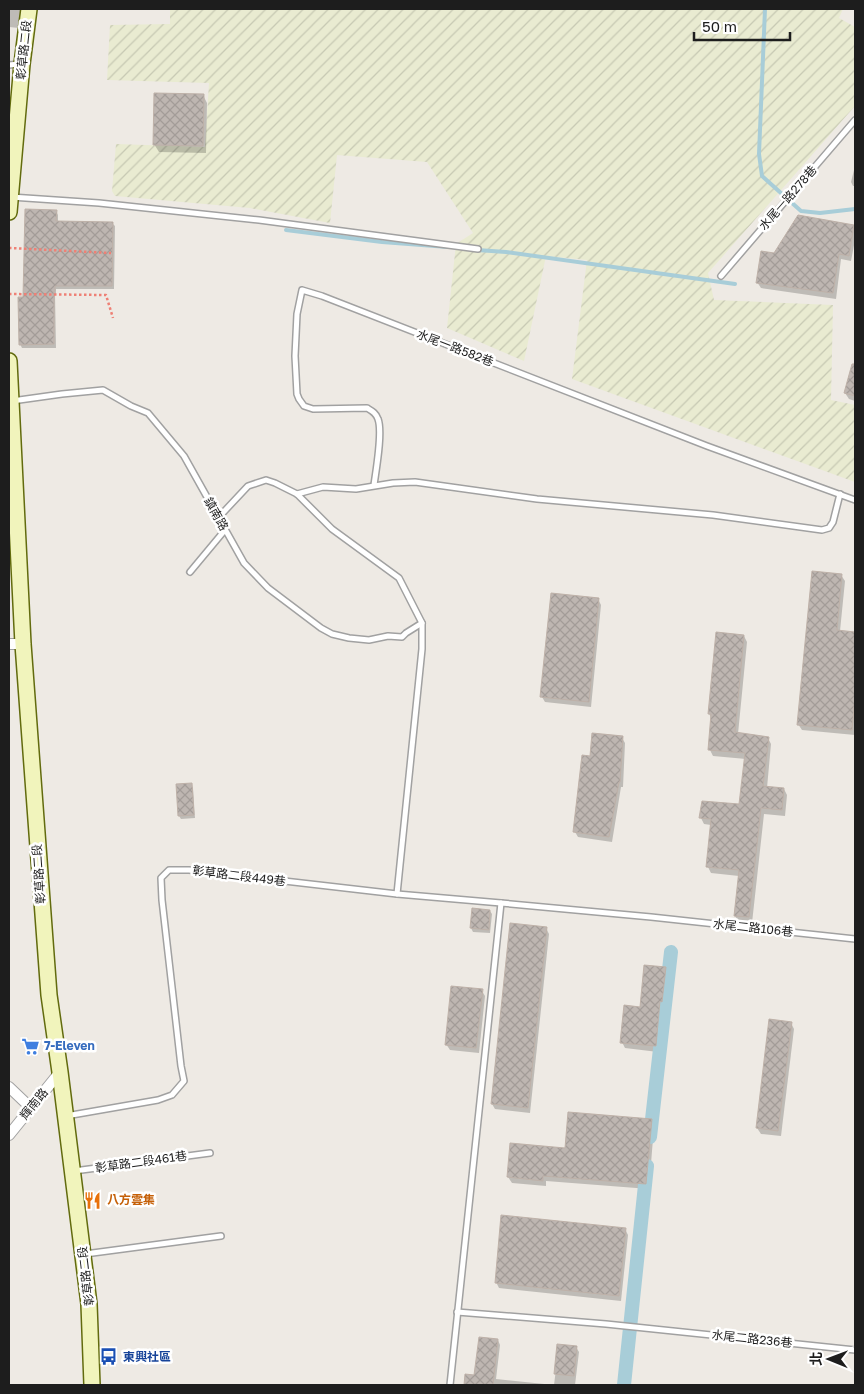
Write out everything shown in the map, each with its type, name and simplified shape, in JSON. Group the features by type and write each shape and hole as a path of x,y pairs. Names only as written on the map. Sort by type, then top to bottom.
{"street":[{"name":"彰草路二段","path":"9,204 16,64 29,9"},
{"name":"彰草路二段","path":"9,361 16,644 49,995 89,1304 92,1385"},
{"name":"輝南路","path":"9,1135 60,1072"},
{"path":"9,1087 31,1108"}],"lane":[{"name":"水尾一路278巷","path":"721,276 855,120"},
{"path":"9,204 100,203 259,220 478,249"},
{"name":"水尾一路582巷","path":"374,486 380,430 378,418 374,412 368,408 313,410 304,406 297,394 295,356 297,314 302,290 322,296 707,446 855,500"},
{"name":"鎮南路","path":"11,401 103,390 131,406 148,413 184,456 244,563 268,588 321,628 332,634 349,638 369,640 388,636 402,637 422,623"},
{"path":"218,518 248,486 266,480 297,494 332,529 399,578 422,623 422,649 398,894"},
{"path":"297,494 323,486 356,490 399,482 415,482 537,499 713,515 822,530 829,528 833,522 840,494"},
{"path":"190,572 225,530"},
{"name":"彰草路二段449巷","path":"66,1116 158,1100 172,1095 184,1081 162,900 161,878 169,870 189,870 398,894 650,917"},
{"path":"450,1385 501,903"},
{"name":"水尾二路106巷","path":"650,917 855,938"},
{"name":"彰草路二段461巷","path":"72,1172 210,1153"},
{"path":"83,1254 221,1236"},
{"name":"水尾二路236巷","path":"457,1312 678,1331 855,1350"}],"path":[{"path":"9,248 111,253"},
{"path":"9,294 106,295 113,318"}],"green space":[{"path":"170,9 843,9 839,18 855,27 855,106 708,273 714,300 833,305 831,400 855,405 855,482 572,379 587,260 546,256 524,361 447,328 456,244 473,233 427,162 337,155 330,223 250,208 115,196 112,191 116,144 205,147 209,83 107,80 110,25 170,24"}],"building":[{"path":"154,93 204,94 203,146 153,145"},
{"path":"25,209 57,210 56,221 113,222 112,286 55,286 54,344 19,345 18,297 23,297"},
{"path":"798,215 854,225 849,256 839,254 833,293 756,283 761,251 774,253"},
{"path":"852,364 855,364 855,396 844,393"},
{"path":"812,571 842,574 837,630 855,632 855,698 852,730 797,725"},
{"path":"551,593 599,598 589,702 540,697"},
{"path":"716,632 744,635 735,732 769,737 763,786 784,788 782,810 761,808 749,917 734,916 739,870 706,867 711,819 699,818 702,801 739,804 745,753 708,750 711,714 708,714"},
{"path":"592,733 623,736 620,782 609,837 573,832 582,755 590,756"},
{"path":"192,783 194,815 178,816 176,784"},
{"path":"472,908 490,910 489,930 470,928"},
{"path":"510,923 547,927 528,1108 491,1104"},
{"path":"644,965 666,967 662,1002 660,1001 656,1046 620,1043 624,1005 640,1007"},
{"path":"451,986 483,989 476,1048 445,1045"},
{"path":"769,1019 792,1022 778,1131 756,1128"},
{"path":"568,1112 652,1119 646,1184 543,1176 543,1181 507,1177 510,1143 565,1148"},
{"path":"501,1215 626,1228 619,1296 495,1283"},
{"path":"479,1337 498,1339 493,1385 464,1385 465,1374 474,1375"},
{"path":"557,1344 577,1346 574,1376 554,1374"}],"waterway":[{"path":"765,9 759,154 762,176 801,211 820,213 855,209"},
{"path":"286,230 382,242 448,247"},
{"path":"477,250 506,252 735,284"},
{"path":"650,1137 671,952"},
{"path":"624,1385 647,1166"}],"place":[{"name":"7-Eleven","path":"30,1046"},
{"name":"八方雲集","path":"93,1200"},
{"name":"東興社區","path":"109,1357"}]}
